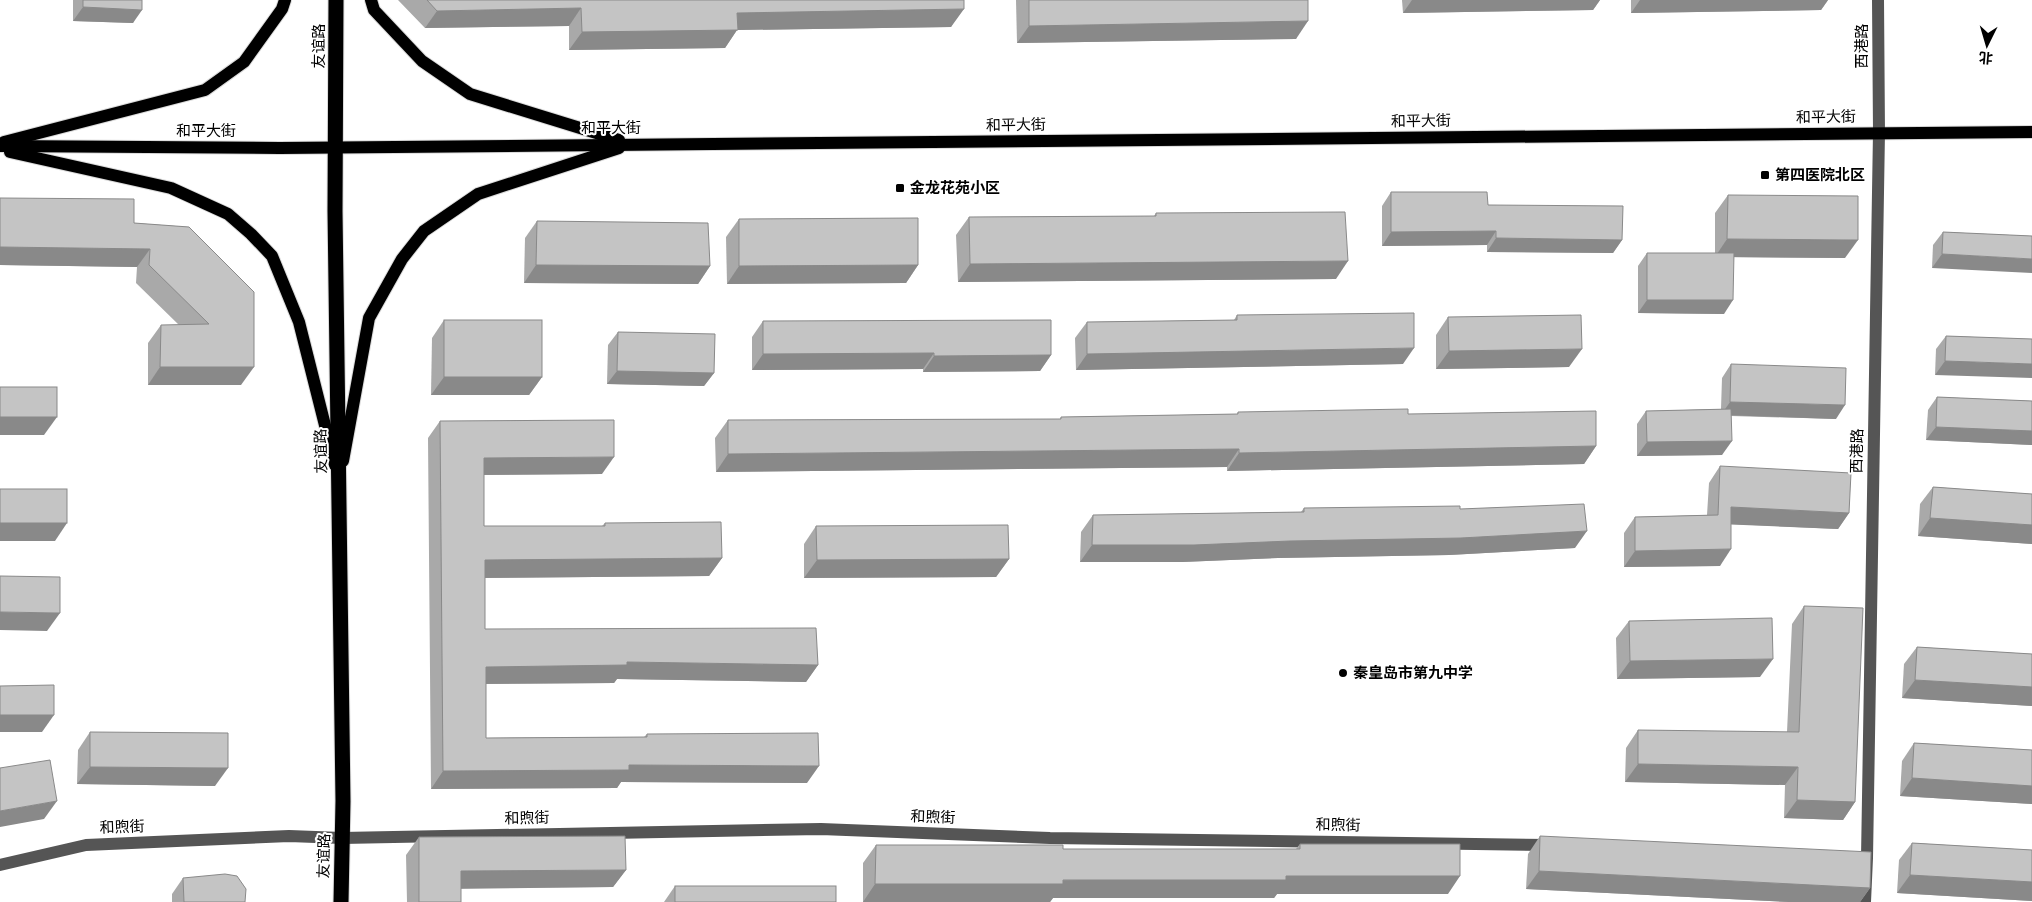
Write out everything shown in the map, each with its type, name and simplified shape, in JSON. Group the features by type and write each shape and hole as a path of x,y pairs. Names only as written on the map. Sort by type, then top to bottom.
{"highway":[{"name":"友谊路","path":"336,0 343,801 341,902"}],"main road":[{"path":"0,146 205,90 244,62 282,9 285,0"},
{"path":"371,0 374,10 422,62 470,94 631,144"},
{"name":"和平大街","path":"0,146 280,148 2032,132"},
{"path":"339,482 369,318 402,258 424,231 478,194 631,144"},
{"path":"0,146 171,188 228,214 251,234 272,256 299,322 339,482"}],"street":[{"name":"西港路","path":"1865,902 1862,858 1879,132 1878,0"},
{"name":"和煦街","path":"0,865 86,845 289,836 342,838 821,829 1050,838 1565,846"}],"building":[{"path":"83,0 142,0 142,10 83,7"},
{"path":"427,0 964,0 964,9 737,13 738,30 582,32 581,8 437,11"},
{"path":"1029,0 1308,0 1308,21 1029,26"},
{"path":"1391,192 1487,192 1488,205 1623,206 1622,240 1496,238 1496,231 1391,232"},
{"path":"1728,195 1858,196 1858,240 1727,239"},
{"path":"0,198 134,199 134,223 189,227 254,292 254,367 160,367 161,325 209,324 149,265 150,249 0,247"},
{"path":"1345,212 1348,261 970,264 969,217 1156,216 1156,213"},
{"path":"918,218 918,265 739,266 739,219"},
{"path":"537,221 708,223 710,266 536,265"},
{"path":"1943,232 2032,236 2032,259 1942,254"},
{"path":"1647,253 1734,253 1733,300 1647,300"},
{"path":"1414,313 1414,348 1087,354 1087,322 1237,320 1237,315"},
{"path":"1581,315 1582,349 1449,351 1448,317"},
{"path":"444,320 542,320 542,377 444,377"},
{"path":"1051,320 1051,355 934,356 934,353 763,354 763,321"},
{"path":"618,332 715,334 714,373 617,371"},
{"path":"1946,336 2032,339 2032,364 1945,361"},
{"path":"1731,364 1846,368 1845,405 1730,402"},
{"path":"0,387 57,387 57,417 0,417"},
{"path":"1937,397 2032,401 2032,431 1936,427"},
{"path":"1408,409 1408,414 1596,411 1596,446 1239,453 1239,449 728,454 728,420 1061,419 1061,417"},
{"path":"1731,409 1732,441 1647,442 1646,411"},
{"path":"614,420 614,457 484,458 484,526 605,526 605,523 721,522 722,558 485,560 485,629 816,628 818,665 627,662 627,665 486,667 486,738 647,737 647,734 818,733 819,766 629,765 629,770 443,771 440,421"},
{"path":"1720,466 1851,473 1849,513 1731,507 1731,549 1635,551 1635,517 1718,515"},
{"path":"1933,487 2032,494 2032,525 1930,518"},
{"path":"0,489 67,489 67,523 0,523"},
{"path":"1584,504 1587,531 1461,538 1194,545 1092,545 1093,515 1304,512 1304,508 1460,506 1460,509"},
{"path":"1008,525 1009,559 817,560 816,526"},
{"path":"0,576 60,577 60,613 0,612"},
{"path":"1804,606 1863,608 1855,802 1797,800 1798,767 1638,764 1638,730 1799,732"},
{"path":"1772,618 1773,659 1630,661 1629,621"},
{"path":"1917,647 2032,654 2032,687 1915,680"},
{"path":"54,685 54,715 0,715 0,686"},
{"path":"90,732 228,733 228,768 90,767"},
{"path":"1914,743 2032,750 2032,786 1912,778"},
{"path":"50,760 57,801 0,811 0,768"},
{"path":"625,836 626,870 461,871 461,902 419,902 419,837"},
{"path":"1540,836 1871,852 1870,888 1539,871"},
{"path":"1912,843 2032,850 2032,882 1910,875"},
{"path":"1300,844 1460,844 1460,876 1286,876 1286,880 1063,880 1063,884 875,884 876,845 1063,845 1063,849 1300,849"},
{"path":"225,874 237,876 246,889 245,902 184,902 183,878"},
{"path":"675,886 836,886 836,902 675,902"}],"place":[{"name":"第四医院北区","path":"1765,175"},
{"name":"金龙花苑小区","path":"900,188"},
{"name":"秦皇岛市第九中学","path":"1343,673"}]}
